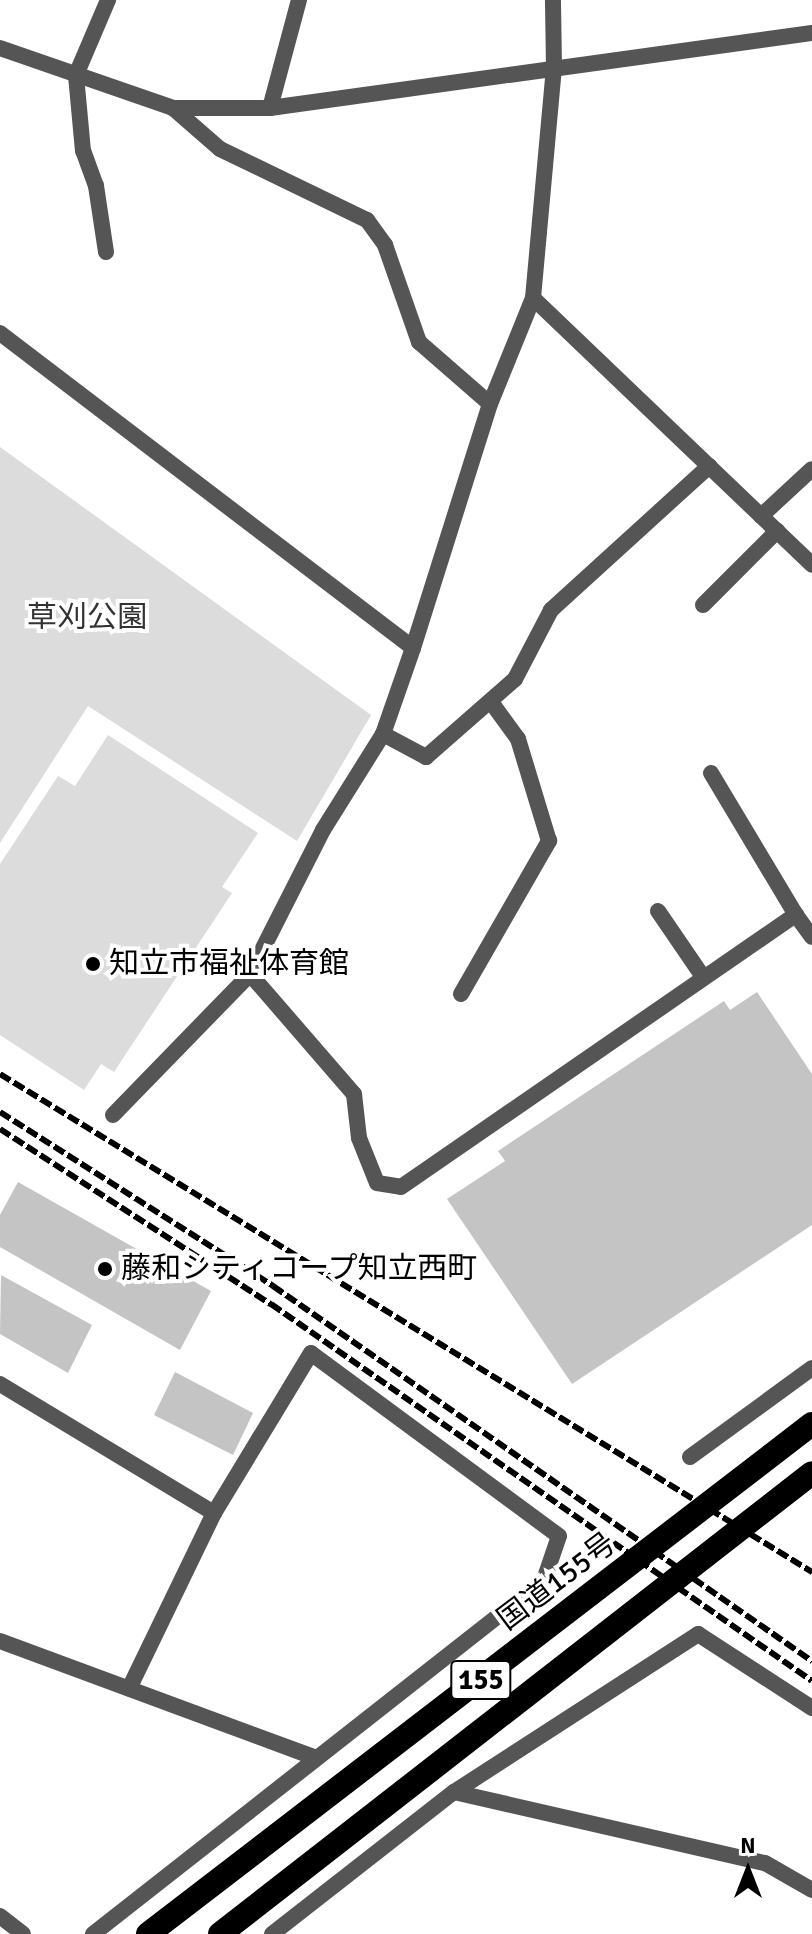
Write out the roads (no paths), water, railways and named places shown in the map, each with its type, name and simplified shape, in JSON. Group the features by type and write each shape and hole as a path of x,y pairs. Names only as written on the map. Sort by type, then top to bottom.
{"highway":[{"name":"国道155号","path":"148,1934 812,1424"},
{"name":"155","path":"220,1934 812,1473"}],"street":[{"path":"106,252 96,186 83,151 76,75 108,0"},
{"path":"270,108 299,0"},
{"path":"113,1115 250,974 323,830 383,734 490,404 533,298 554,67 553,0"},
{"path":"0,48 173,108 270,108 812,33"},
{"path":"173,108 220,149 367,220 385,245 419,342 490,404"},
{"path":"533,298 812,565"},
{"path":"0,333 413,648"},
{"path":"383,734 426,757 515,679 551,610 709,466"},
{"path":"761,516 812,469"},
{"path":"703,605 777,531"},
{"path":"461,994 549,841 518,739 491,702"},
{"path":"711,773 812,937"},
{"path":"658,911 703,977"},
{"path":"250,974 354,1094 359,1138 377,1183 401,1187 796,915"},
{"path":"93,1934 313,1757 544,1580 559,1536 311,1353 214,1513 129,1689"},
{"path":"690,1457 812,1368"},
{"path":"0,1384 214,1513"},
{"path":"272,1934 454,1792 698,1634 812,1708"},
{"path":"0,1641 313,1757"},
{"path":"454,1792 765,1863 812,1890"},
{"path":"0,1916 23,1934"}],"railway":[{"path":"0,1074 812,1572"},
{"path":"0,1112 273,1286 812,1661"},
{"path":"0,1129 271,1304 812,1681"}],"place":[{"name":"知立市福祉体育館","path":"93,964"},
{"name":"藤和シティコープ知立西町","path":"105,1269"}],"park label":[{"name":"草刈公園","path":"87,618"}]}
